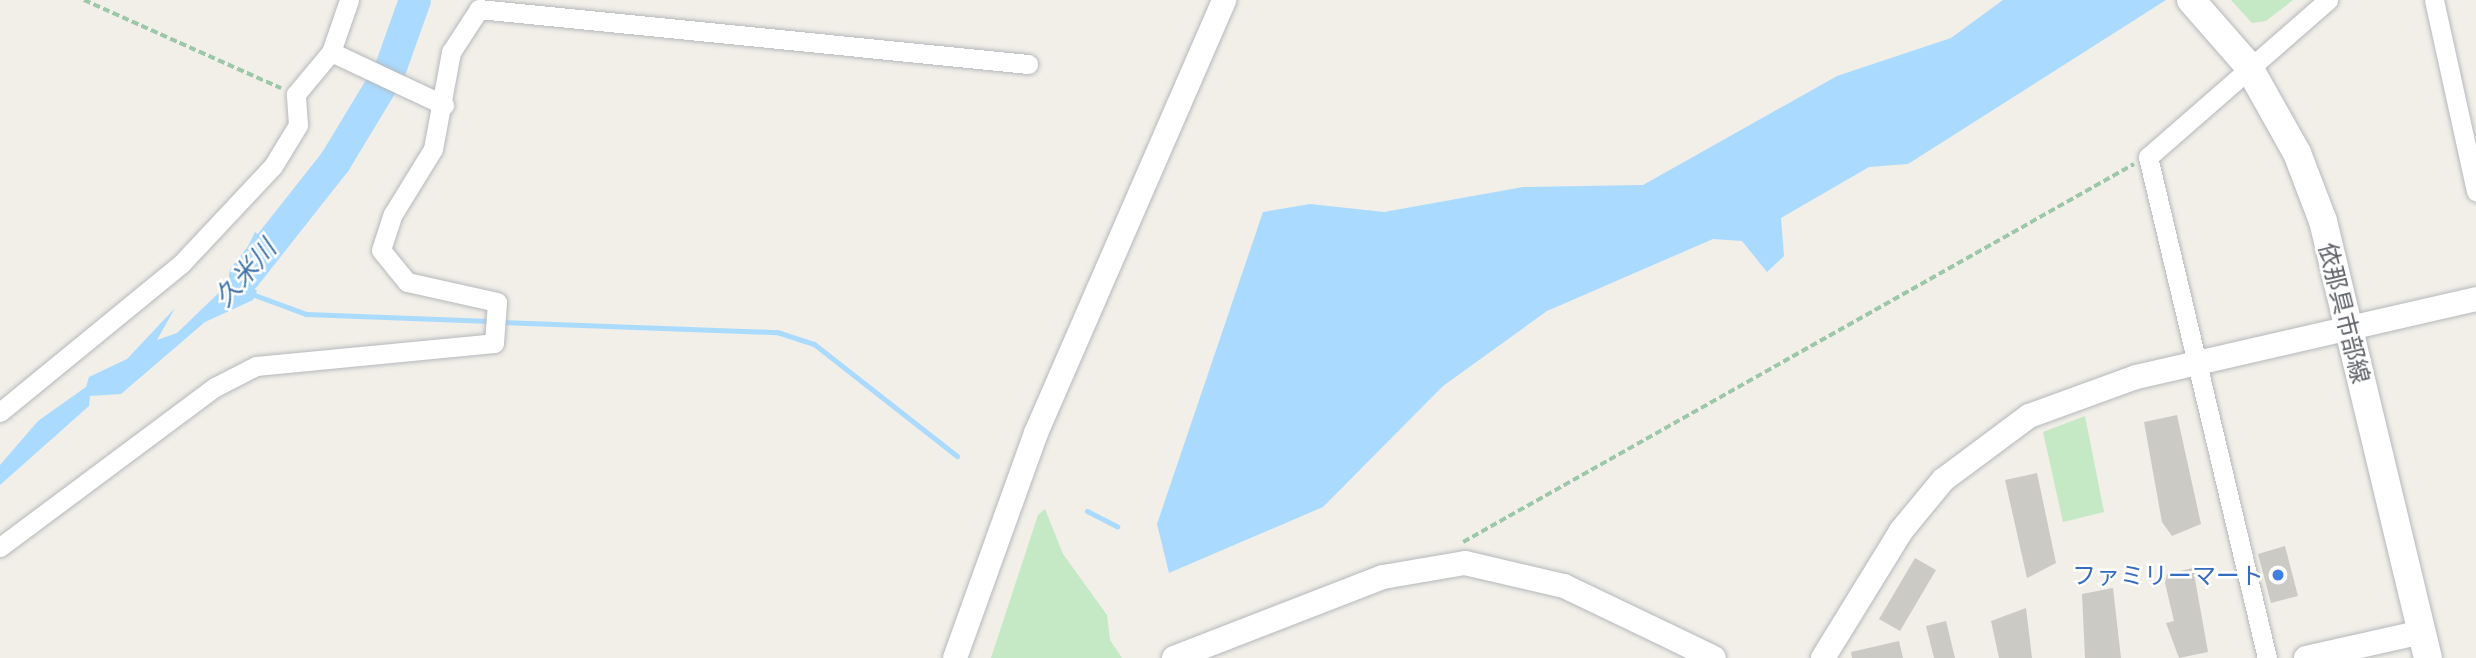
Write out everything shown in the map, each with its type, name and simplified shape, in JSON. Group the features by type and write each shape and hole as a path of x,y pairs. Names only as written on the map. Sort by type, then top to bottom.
{"main road":[{"name":"依那具市部線","path":"2191,0 2240,54 2297,153 2323,221 2425,645"}],"street":[{"path":"0,412 181,264 273,166 298,125 296,94 331,52 349,0"},
{"path":"955,658 1037,433 1224,0"},
{"path":"2267,658 2148,156 2240,54 2328,0"},
{"path":"2434,0 2476,182"},
{"path":"0,547 215,387 256,366 494,339 496,306 407,282 380,250 393,214 433,149 437,102 451,52 477,5 1028,64"},
{"path":"331,52 437,102"},
{"path":"1822,658 1901,531 1982,445 2073,397 2347,328 2476,299"},
{"path":"1174,658 1383,577 1465,563 1564,586 1714,658"},
{"path":"2306,658 2425,645"}],"path":[{"path":"84,0 296,94"},
{"path":"1457,545 2148,156"}],"green space":[{"path":"2231,0 2293,0 2266,21 2252,23"},
{"path":"2085,416 2104,512 2063,522 2043,432"},
{"path":"1045,509 1063,554 1107,615 1110,640 1122,658 991,658 1038,515"}],"water":[{"path":"2003,0 2166,0 1908,164 1869,167 1781,218 1784,256 1767,272 1742,241 1713,239 1547,311 1443,386 1323,507 1169,573 1157,524 1263,212 1310,204 1384,212 1523,187 1643,185 1837,76 1951,38"},
{"path":"255,232 277,248 248,282 257,291 253,300 205,322 121,394 90,396 89,406 0,485 0,465 38,421 86,387 89,377 127,359 175,308 157,340 177,333 231,281"}],"building":[{"path":"2177,415 2201,524 2172,536 2162,522 2144,422"},
{"path":"2037,473 2056,563 2027,578 2005,480"},
{"name":"ファミリーマート","path":"2285,546 2298,596 2271,603 2258,554"},
{"path":"1915,558 1936,570 1900,631 1879,619"},
{"path":"2193,568 2208,652 2179,658 2166,623 2174,621 2165,583 2167,574"},
{"path":"2113,588 2121,658 2085,658 2082,594"},
{"path":"2026,608 2032,658 1999,658 1991,621"},
{"path":"1946,621 1955,658 1934,658 1926,626"},
{"path":"1899,641 1903,658 1852,658 1851,652"}],"waterway":[{"name":"久米川","path":"245,276 335,162 389,73 415,0"},
{"path":"252,294 306,314 490,321"},
{"path":"500,322 777,332 814,344 957,456"},
{"path":"1087,511 1117,526"}],"place":[{"name":"ファミリーマート","path":"2278,575"}]}
